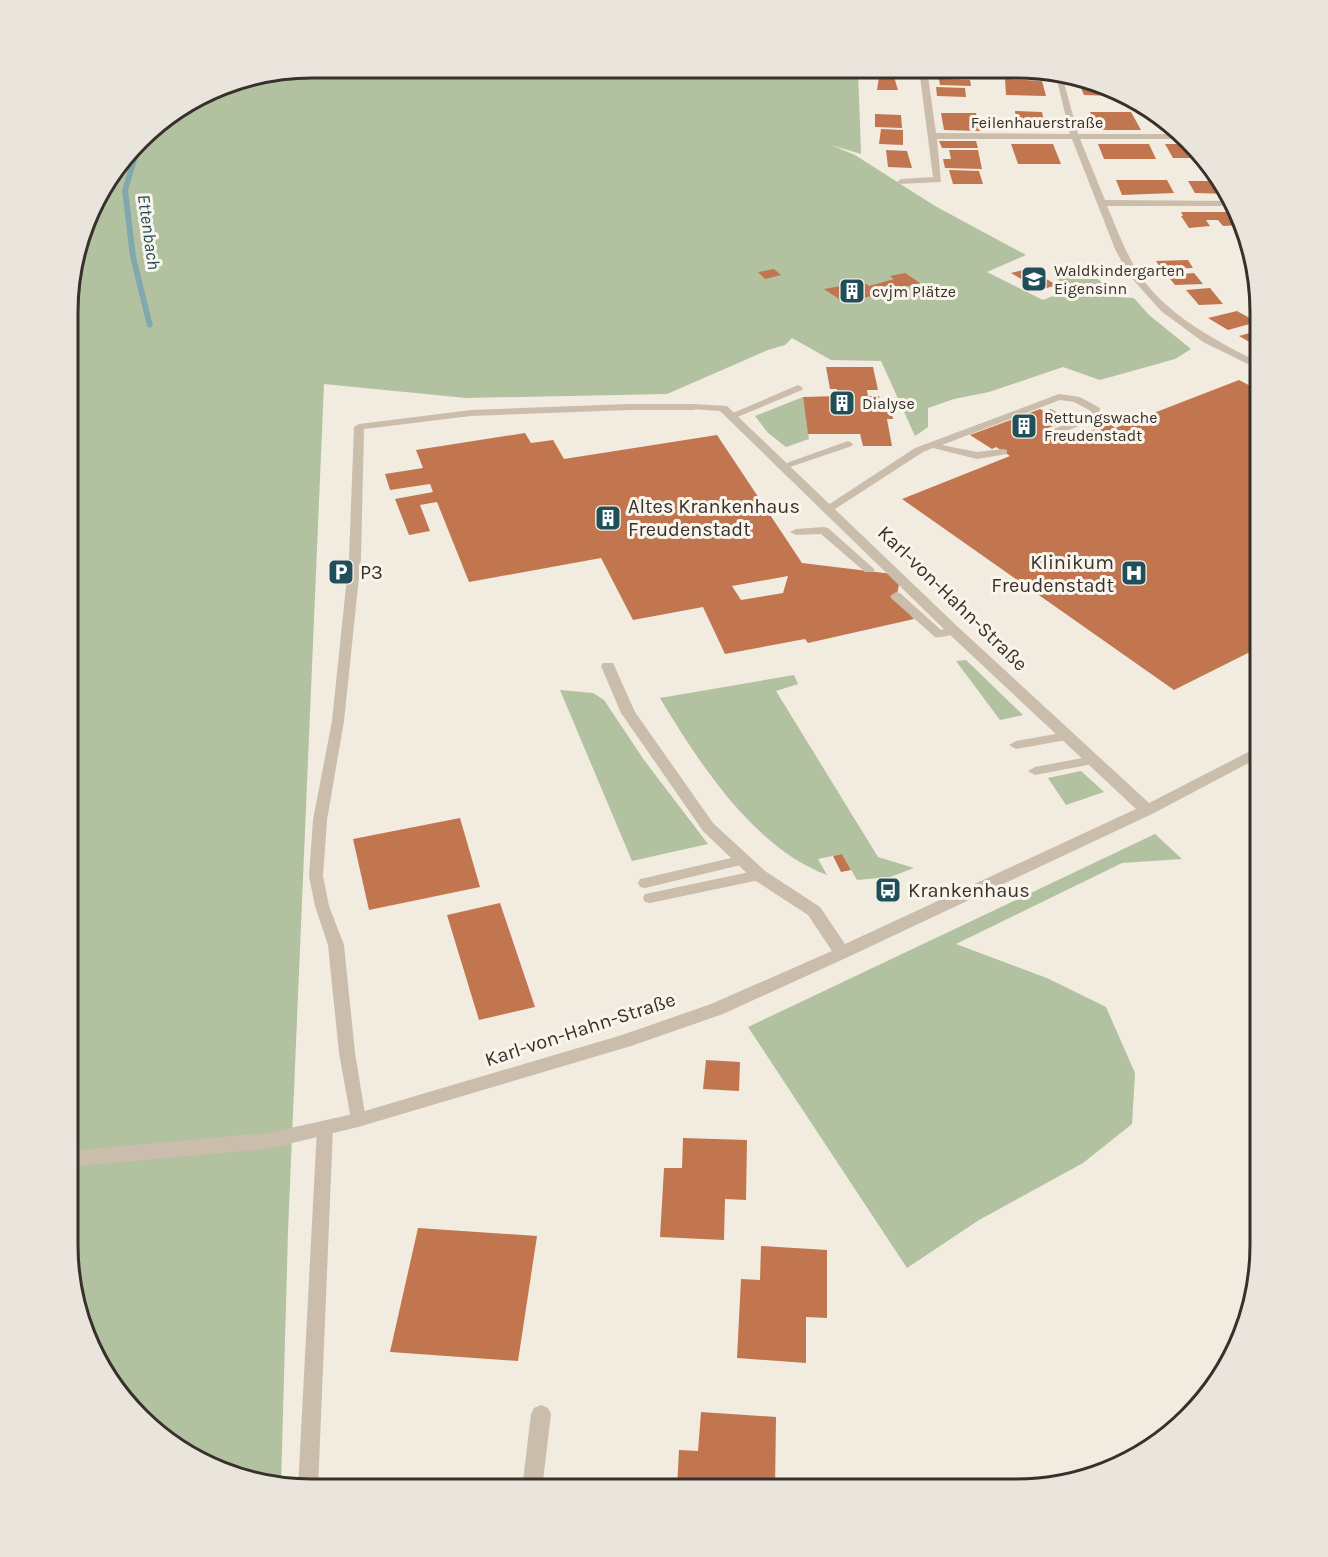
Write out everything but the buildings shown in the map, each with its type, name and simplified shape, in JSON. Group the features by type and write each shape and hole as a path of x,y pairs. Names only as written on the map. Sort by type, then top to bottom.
{"street":[{"path":"901,183 913,180 938,180 924,78"},
{"path":"1060,83 1075,137 1128,265 1166,309 1207,340 1250,362"},
{"name":"Feilenhauerstraße","path":"932,136 1171,137"},
{"path":"1101,203 1223,204"},
{"name":"Karl-von-Hahn-Straße","path":"694,407 723,408 953,630 1148,810"},
{"path":"608,666 628,713 708,827 759,875 814,911 842,953"},
{"name":"Karl-von-Hahn-Straße","path":"78,1159 268,1141 358,1120 625,1041 717,1009 842,953 1148,810 1250,756"}],"lane":[{"path":"731,416 798,388"},
{"path":"828,509 920,450 1059,397 1076,399 1096,410 1095,418 1052,433"},
{"path":"358,1120 344,1037 336,945 322,906 316,876 320,820 338,721 355,558 359,427 471,413 694,407"},
{"path":"783,466 848,444"},
{"path":"933,445 967,455 988,457 1003,452"},
{"path":"796,532 824,530 868,570"},
{"path":"896,596 939,634 953,630"},
{"path":"1016,745 1066,736"},
{"path":"1035,771 1093,760"},
{"path":"645,883 744,860"},
{"path":"650,898 759,875"},
{"path":"308,1479 324,1128"},
{"path":"533,1479 541,1414"}],"green space":[{"path":"312,78 858,78 861,154 831,145 855,155 935,206 1026,255 987,272 1043,300 1071,289 1054,277 1067,272 1075,279 1098,279 1117,297 1134,298 1149,315 1191,349 1175,359 1100,380 1063,367 989,392 954,399 928,408 928,427 915,436 881,361 831,360 792,338 785,345 768,350 667,394 466,398 324,384 288,1231 281,1477 237,1467 195,1448 170,1431 136,1399 109,1362 102,1348 90,1320 80,1275 78,1245 78,312 80,282 86,252 102,209 126,170 170,126 195,109 237,90 282,80"},
{"path":"803,397 809,439 786,447 768,433 755,416"},
{"path":"966,660 1023,715 1000,720 956,661"},
{"path":"794,675 798,684 776,691 878,857 914,868 890,877 857,880 842,854 818,859 827,875 800,862 775,845 730,800 692,749 660,698"},
{"path":"560,690 593,693 604,700 644,760 708,844 632,861"},
{"path":"1081,771 1104,792 1066,805 1048,778"},
{"path":"1155,834 1182,859 1122,863 956,944 1047,978 1106,1007 1135,1073 1132,1124 1083,1163 979,1220 907,1268 748,1027"}],"waterway":[{"name":"Ettenbach","path":"134,161 125,190 133,257 150,326"}],"place":[{"name":"Waldkindergarten Eigensinn","path":"1034,279"},
{"name":"cvjm Plätze","path":"852,291"},
{"name":"Dialyse","path":"842,403"},
{"name":"Rettungswache Freudenstadt","path":"1024,426"},
{"name":"Altes Krankenhaus Freudenstadt","path":"608,518"},
{"name":"P3","path":"341,572"},
{"name":"Klinikum Freudenstadt","path":"1134,573"},
{"name":"Krankenhaus","path":"888,890"}]}
